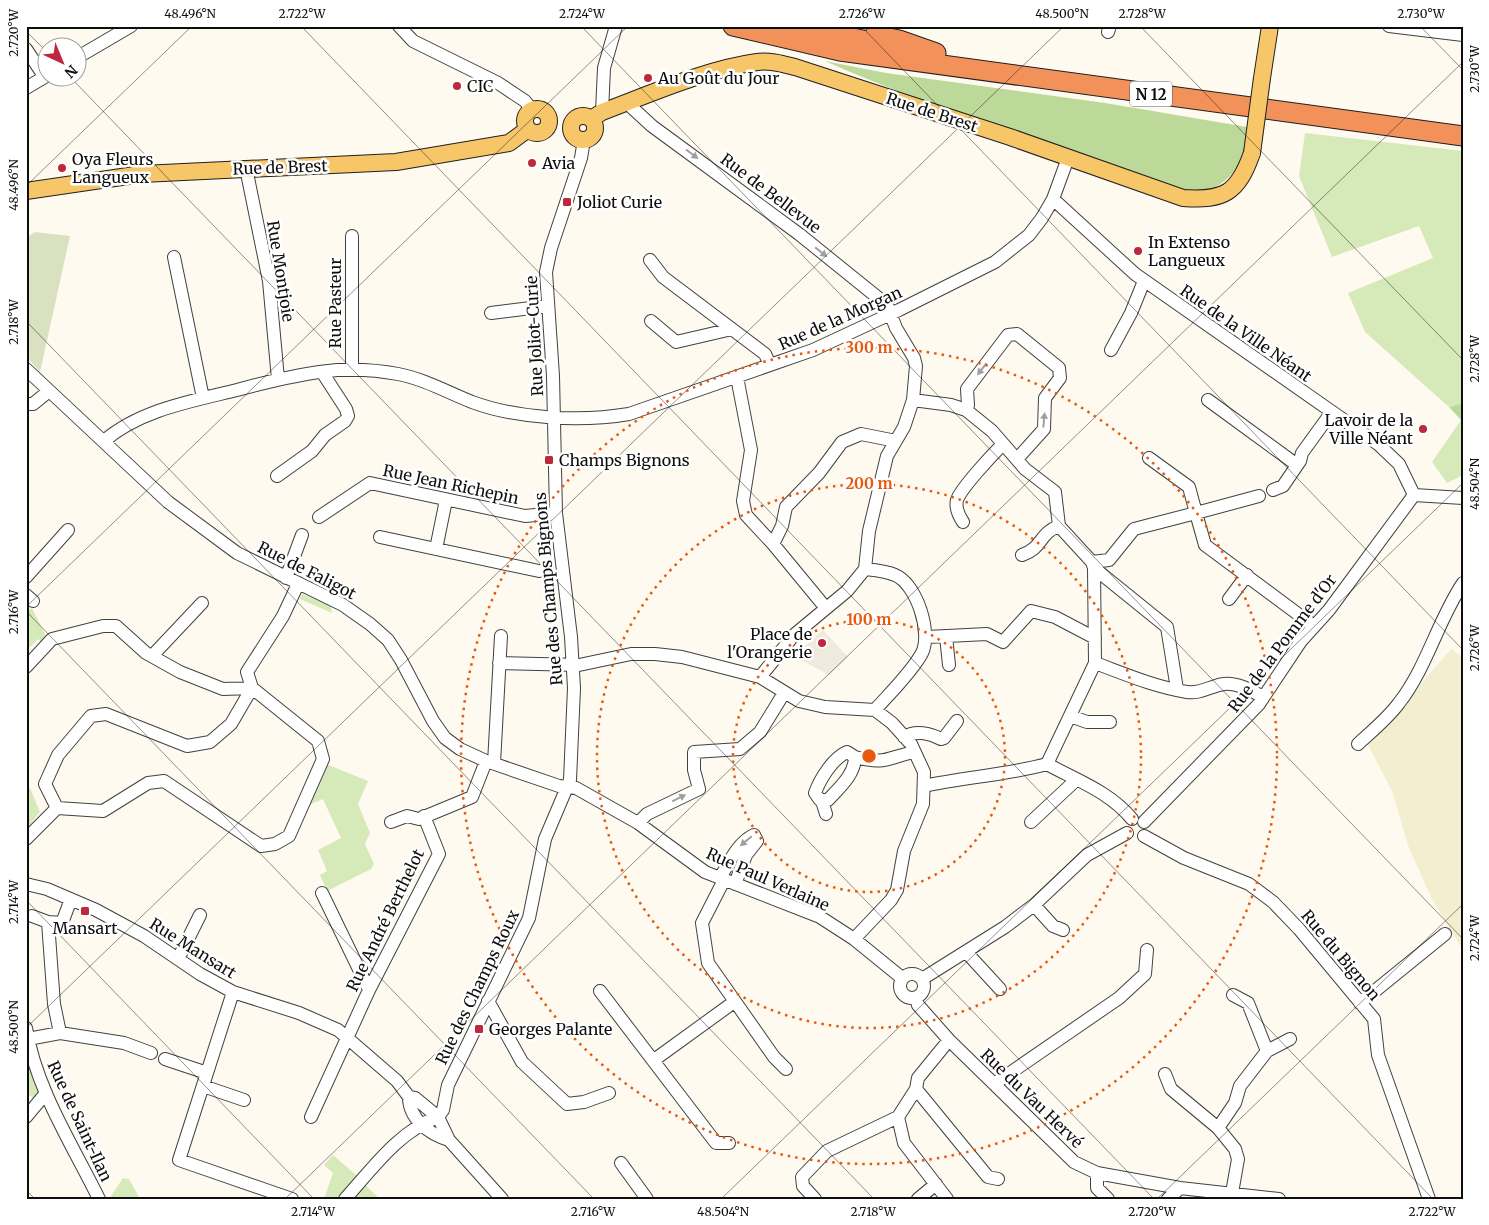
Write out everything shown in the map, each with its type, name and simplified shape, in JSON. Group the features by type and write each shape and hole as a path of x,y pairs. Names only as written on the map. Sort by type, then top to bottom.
{"highway":[{"path":"733,26 840,51"},
{"name":"N 12","path":"760,26 840,51 1463,136"},
{"name":"N 12","path":"795,26 865,42 936,53 1463,124"},
{"path":"835,26 898,40 936,53"}],"main road":[{"name":"Rue de Brest","path":"597,116 627,103 734,67 758,62 781,63 1183,198 1209,200 1225,194 1237,184 1246,171 1252,153 1270,26"},
{"path":"532,110 542,110 548,122 539,133 528,129 525,119 532,110"},
{"path":"580,116 597,116 595,130 591,136 584,140 577,138 571,126 580,116"},
{"path":"548,122 571,126"},
{"name":"Rue de Brest","path":"26,191 142,174 406,160 508,143 528,129"}],"street":[{"path":"88,51 131,26"},
{"path":"399,26 413,41 498,83 525,101 532,110"},
{"path":"597,116 604,68 616,26"},
{"path":"1389,26 1463,35"},
{"path":"26,49 38,65"},
{"path":"26,88 38,80"},
{"name":"Rue de Bellevue","path":"627,103 652,126 862,283 887,305 892,314 896,328 914,358 916,366 913,400 904,427 887,456 869,531 865,568"},
{"name":"Rue Joliot-Curie","path":"560,417 547,306 546,272 548,258 581,158 584,140"},
{"name":"Rue de la Morgan","path":"104,441 130,424 159,411 203,398 278,379 322,372 352,370 374,370 399,374 495,409 560,417 600,419 629,414 813,350 968,277 1012,250 1029,235 1053,199 1068,158"},
{"name":"Rue Montjoie","path":"246,168 269,281 278,379"},
{"name":"Rue de la Ville Néant","path":"1053,199 1144,281 1386,452 1394,474 1412,498"},
{"name":"Rue Pasteur","path":"352,236 352,370"},
{"path":"174,257 203,398"},
{"path":"650,260 663,277 765,354 770,365"},
{"path":"1110,350 1130,313 1144,281"},
{"path":"491,312 547,306"},
{"path":"651,321 676,342 732,329"},
{"path":"966,410 968,405 966,389 1008,335 1017,334 1059,368 1060,378 1045,398 1044,429 1017,459"},
{"name":"Rue de Faligot","path":"26,369 168,502 237,553 343,605 370,624 388,640 401,660 433,721 445,738 460,749 490,762 566,788"},
{"path":"277,476 312,451 325,435 345,421 348,416 346,409 322,372"},
{"path":"736,377 751,450 744,501 746,516 773,544 825,607"},
{"path":"26,404 33,404 49,391"},
{"path":"913,400 966,410 992,432 1025,469 1055,492 1059,526 1093,565 1167,627 1177,689"},
{"path":"1208,400 1297,465"},
{"path":"1273,490 1283,486 1297,465 1302,453 1331,413"},
{"name":"Rue des Champs Bignons","path":"560,417 556,513 573,664 573,741 570,780 566,788"},
{"path":"773,544 782,526 786,507 819,473 842,442 861,434 896,441"},
{"path":"963,522 957,513 957,500 988,459 1003,444"},
{"path":"1149,458 1188,486 1205,545 1314,626"},
{"name":"Rue Jean Richepin","path":"319,517 370,483 525,516 556,513"},
{"path":"1093,565 1109,560 1134,528 1259,496"},
{"path":"1412,498 1463,498"},
{"name":"Rue de la Pomme d'Or","path":"1138,821 1243,722 1263,697 1301,640 1329,610 1412,498"},
{"path":"436,549 446,500"},
{"path":"1022,555 1033,551 1049,530 1059,526"},
{"path":"26,576 68,530"},
{"path":"286,578 302,536"},
{"path":"380,537 539,571"},
{"path":"1047,764 1095,663 1093,565"},
{"path":"760,677 794,634 847,591 865,568 895,575 905,581 916,596 927,636 922,654 875,710"},
{"path":"1229,599 1247,575"},
{"path":"1358,744 1399,703 1415,678 1444,616 1463,583"},
{"path":"26,840 57,808 103,811 148,783 164,781 261,846 276,844 288,836 323,760 318,741 252,688 247,672 283,616 298,584"},
{"path":"152,656 202,603"},
{"path":"927,636 987,634 1003,642 1031,611 1055,617 1095,638"},
{"path":"26,667 52,639 103,626 116,626 152,656 180,672 223,689 252,688"},
{"path":"391,822 407,816 419,819 472,797 490,762 500,636"},
{"path":"946,636 949,664"},
{"path":"499,663 579,665 631,654 682,657 760,677 799,701 825,707 875,710 892,723 914,752 924,772 923,804 904,851 896,890 891,900 854,939"},
{"path":"1095,663 1138,679 1177,689 1199,693 1223,684 1234,684 1263,697"},
{"path":"57,808 45,784 58,755 91,716 106,714 187,746 210,742 231,724 252,688"},
{"path":"638,823 647,814 699,789 694,770 694,752 740,749 760,732 784,693"},
{"path":"1070,716 1087,722 1110,722"},
{"path":"904,737 910,733 932,734 941,739 944,738 957,721"},
{"path":"826,814 822,801 815,793 840,755 847,752 855,757 873,761 889,761 914,752"},
{"path":"822,801 828,800 842,785 855,767 855,757"},
{"path":"924,786 954,779 1017,773 1047,764 1105,793 1122,807 1138,821 1147,830 1144,836 1135,839 1127,833 1126,826 1138,821"},
{"path":"1031,822 1076,780"},
{"name":"Rue Paul Verlaine","path":"566,788 576,788 638,823 705,872 820,917 854,939 902,978"},
{"name":"Rue des Champs Roux","path":"438,1117 443,1110 448,1085 529,918 546,839 566,788"},
{"name":"Rue André Berthelot","path":"311,1117 369,990 439,854 424,816"},
{"path":"922,979 967,953 1034,905 1087,855 1127,833"},
{"name":"Rue du Bignon","path":"1144,836 1184,858 1249,884 1273,902 1299,929 1374,1019 1378,1055 1429,1199"},
{"path":"726,881 702,923 708,963 774,1057 786,1069"},
{"name":"Rue Mansart","path":"26,884 47,888 96,910 144,936 233,992 299,1013 338,1030 397,1081 409,1097 428,1107 438,1117 448,1140 502,1199"},
{"path":"322,893 369,990"},
{"path":"32,916 48,922 62,923 71,899"},
{"path":"1034,905 1053,926 1063,930"},
{"path":"178,959 200,915"},
{"path":"48,922 54,1004 60,1033"},
{"path":"1360,1003 1444,934"},
{"path":"994,1084 1119,998 1145,974 1147,950"},
{"path":"967,953 1000,989"},
{"path":"912,973 922,979 924,990 916,998 908,998 902,993 899,986 902,978 912,973"},
{"path":"600,991 716,1143 729,1143"},
{"path":"233,992 179,1160 284,1198"},
{"path":"1233,995 1248,1003 1267,1051"},
{"name":"Rue du Vau Hervé","path":"916,998 918,1005 949,1040 1074,1162 1098,1173 1180,1188 1279,1199"},
{"path":"488,1001 522,1062 567,1104 584,1102 609,1093"},
{"path":"654,1060 734,1002"},
{"path":"28,1043 60,1033 124,1044 150,1053"},
{"path":"1218,1128 1235,1103 1240,1086 1267,1051 1290,1039"},
{"path":"815,1199 803,1186 802,1177 828,1151 898,1117 916,1088 918,1078 949,1040"},
{"name":"Rue de Saint-Ilan","path":"28,1043 46,1093 99,1199"},
{"path":"165,1059 207,1073"},
{"path":"1164,1074 1172,1089 1218,1128 1235,1148 1238,1159 1232,1193"},
{"name":"Rue des Champs Roux","path":"420,1123 428,1107 448,1085"},
{"path":"203,1086 244,1100"},
{"path":"916,1088 988,1177 998,1179"},
{"path":"26,1117 46,1093"},
{"name":"Rue Mansart","path":"409,1097 409,1108 420,1123 430,1133 448,1140"},
{"path":"345,1199 393,1146 420,1123 438,1117"},
{"path":"898,1117 904,1143 946,1199"},
{"path":"621,1163 648,1199"},
{"path":"1098,1173 1097,1188 1108,1199"},
{"path":"918,1199 936,1184"},
{"path":"1168,1199 1180,1188"}],"shaded area":[{"name":"Place de l'Orangerie","path":"823,630 848,657 829,675 794,656"},
{"path":"1451,649 1463,657 1463,950 1432,899 1409,848 1392,791 1368,745"}],"green space":[{"path":"825,61 886,73 1105,103 1247,127 1247,147 1244,157 1236,170 1218,186 1204,191 1178,189 1105,161 924,101"},
{"path":"1305,133 1463,151 1463,403 1449,407 1365,332 1348,293 1433,258 1419,226 1332,257 1299,176"},
{"path":"35,232 70,236 40,372 26,356 26,238"},
{"path":"1463,403 1463,420 1461,420 1449,407"},
{"path":"1461,420 1463,420 1463,475 1447,483 1432,462"},
{"path":"302,594 331,606 332,613 300,599"},
{"path":"32,608 47,638 42,643 38,639 26,651 26,612"},
{"path":"326,764 368,781 358,804 370,833 365,844 374,864 371,869 327,891 320,875 327,871 318,850 341,838 323,799 309,805"},
{"path":"26,788 30,788 40,812 26,829"},
{"path":"26,1060 28,1060 41,1093 35,1100 26,1092"},
{"path":"333,1155 357,1176 338,1199 324,1199 333,1173 324,1165"},
{"path":"123,1178 129,1179 140,1199 109,1199"},
{"path":"364,1184 380,1199 352,1199"}],"place":[{"name":"Au Goût du Jour","path":"648,78"},
{"name":"CIC","path":"457,86"},
{"name":"Avia","path":"532,163"},
{"name":"Oya Fleurs Langueux","path":"62,168"},
{"name":"Joliot Curie","path":"567,202"},
{"name":"In Extenso Langueux","path":"1138,251"},
{"name":"Lavoir de la Ville Néant","path":"1423,429"},
{"name":"Champs Bignons","path":"549,460"},
{"name":"Place de l'Orangerie","path":"822,643"},
{"name":"Mansart","path":"85,911"},
{"name":"Georges Palante","path":"479,1029"}]}
